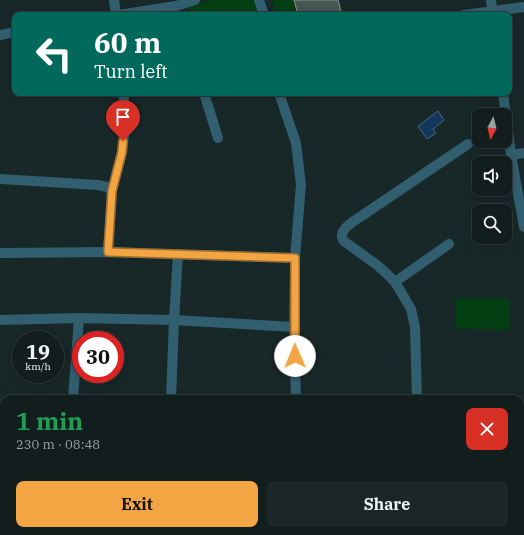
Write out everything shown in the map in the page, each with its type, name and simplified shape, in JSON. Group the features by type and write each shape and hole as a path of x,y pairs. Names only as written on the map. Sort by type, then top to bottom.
{"street":[{"path":"114,0 116,12"},
{"path":"162,12 177,11 195,0"},
{"path":"260,0 263,12"},
{"path":"491,0 493,12"},
{"path":"498,12 524,7"},
{"path":"0,35 12,33"},
{"path":"108,252 112,191 122,152 126,119 123,96"},
{"path":"205,96 218,138"},
{"path":"280,96 296,143 301,192 295,258 294,327 296,395"},
{"path":"503,96 511,155 524,227"},
{"path":"417,395 415,327 413,315 395,282 377,265 345,242 342,238 343,231 363,215 468,144"},
{"path":"511,155 524,153"},
{"path":"0,179 98,184 107,187 112,191"},
{"path":"395,282 449,244"},
{"path":"0,253 108,252 295,258"},
{"path":"171,395 178,254"},
{"path":"0,320 79,318 174,320 294,327"},
{"path":"74,395 79,318"}],"green space":[{"path":"212,0 257,0 260,12 189,12 188,7"},
{"path":"272,0 293,0 296,12 275,12"},
{"path":"456,298 509,299 509,330 456,329"}],"water":[{"path":"438,111 444,120 433,129 436,133 427,139 418,126"}],"building":[{"path":"294,0 338,0 341,12 297,12"}],"route":[{"path":"123,141 122,152 112,191 108,252 295,258 295,356"}]}
